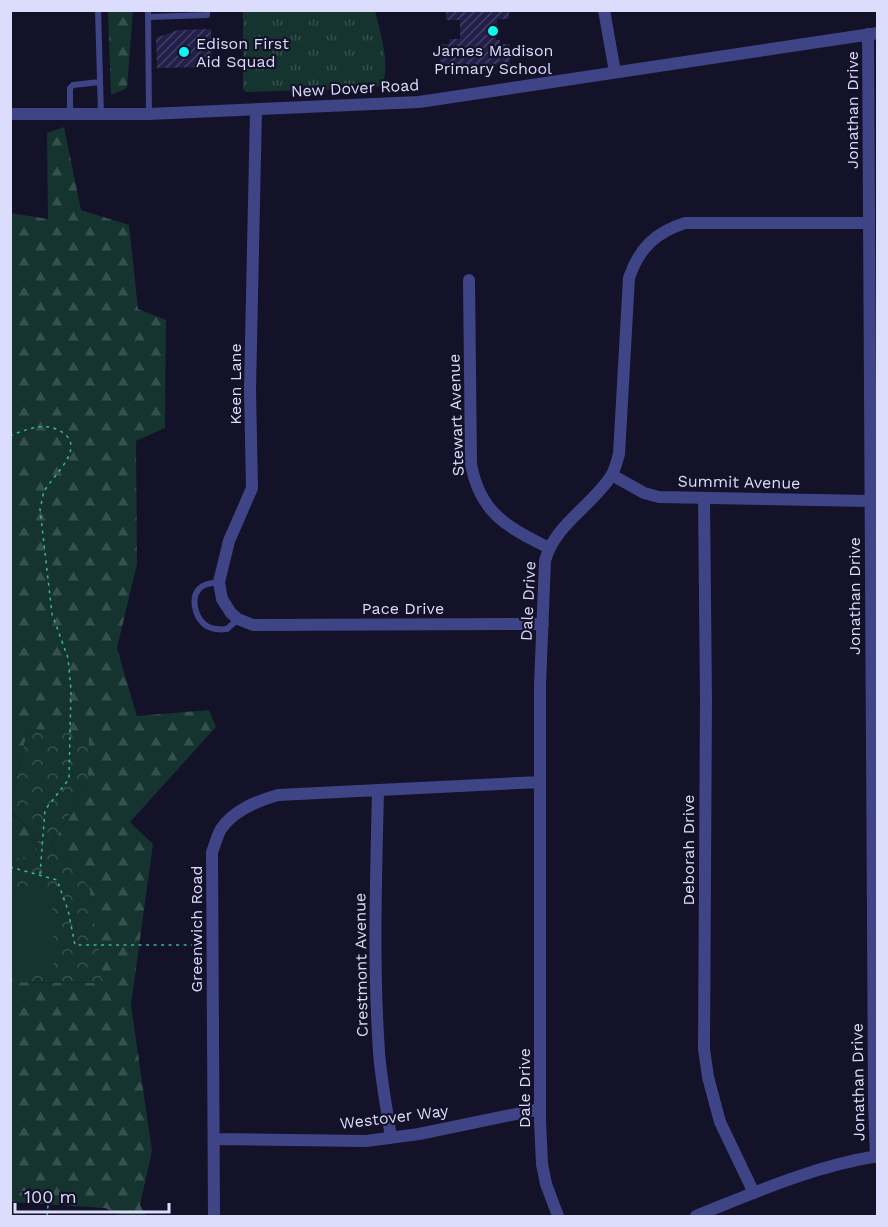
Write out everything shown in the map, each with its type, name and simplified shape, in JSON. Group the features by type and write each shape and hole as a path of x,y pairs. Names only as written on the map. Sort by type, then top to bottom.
{"street":[{"path":"604,10 615,72"},
{"name":"New Dover Road","path":"10,114 149,114 419,102 873,33"},
{"name":"Jonathan Drive","path":"873,33 869,223 874,1103 877,1157"},
{"name":"Keen Lane","path":"219,582 230,542 252,488 250,389 256,110"},
{"name":"Dale Drive","path":"558,1216 546,1184 542,1164 540,1109 540,685 545,561 549,548 612,476 619,454 628,285 634,263 646,244 664,230 686,222 869,223"},
{"name":"Stewart Avenue","path":"469,280 471,464 474,482 494,514 509,527 549,548"},
{"name":"Summit Avenue","path":"612,476 651,496 870,501"},
{"name":"Deborah Drive","path":"704,498 706,699 704,1049 708,1077 720,1122 753,1193"},
{"path":"219,582 222,599 231,614 238,619"},
{"name":"Pace Drive","path":"238,619 254,625 543,624"},
{"name":"Greenwich Road","path":"214,1216 212,852 220,831 243,809 278,795 540,782"},
{"name":"Crestmont Avenue","path":"378,791 375,919 378,1038 391,1138"},
{"name":"Westover Way","path":"214,1139 366,1141 419,1134 540,1109"},
{"path":"696,1216 820,1168 877,1157"}],"lane":[{"path":"98,10 101,114"},
{"path":"149,114 148,14 207,15 207,10"},
{"path":"70,114 70,88 73,85 100,82"},
{"path":"219,582 200,588 195,598 195,609 203,624 215,630 227,629 238,619"}],"path":[{"path":"10,436 38,427 52,428 65,433 72,450 60,471 44,491 40,509 52,614 68,658 71,690 69,779 45,810 40,874"},
{"path":"10,867 57,880 68,910 75,945 213,945"},
{"path":"47,1216 48,1204"}],"green space":[{"path":"108,11 133,11 127,88 111,95"},
{"path":"243,11 375,11 385,58 382,86 246,92 243,89"},
{"path":"64,127 81,210 129,225 138,309 166,320 165,428 136,441 137,564 117,648 137,716 209,710 216,727 130,822 153,844 131,1005 152,1151 140,1205 146,1216 123,1216 105,1208 11,1202 11,982 103,983 89,887 51,846 88,781 28,729 11,797 11,213 48,219 47,133"},
{"path":"28,729 89,731 88,781 51,846 89,887 104,983 11,982 11,857 36,860 38,837 11,812 11,797"},
{"path":"10,812 38,837 36,861 11,857"},
{"path":"11,891 52,895 54,969 11,970"}],"building":[{"name":"James Madison Primary School","path":"446,10 509,10 509,19 497,19 496,40 500,40 499,44 510,44 510,65 440,65 440,44 449,44 449,39 460,39 460,20 446,20"},
{"name":"Edison First Aid Squad","path":"211,29 212,67 157,68 156,38 178,30"}],"place":[{"name":"James Madison Primary School","path":"493,31"},
{"name":"Edison First Aid Squad","path":"184,52"}]}
